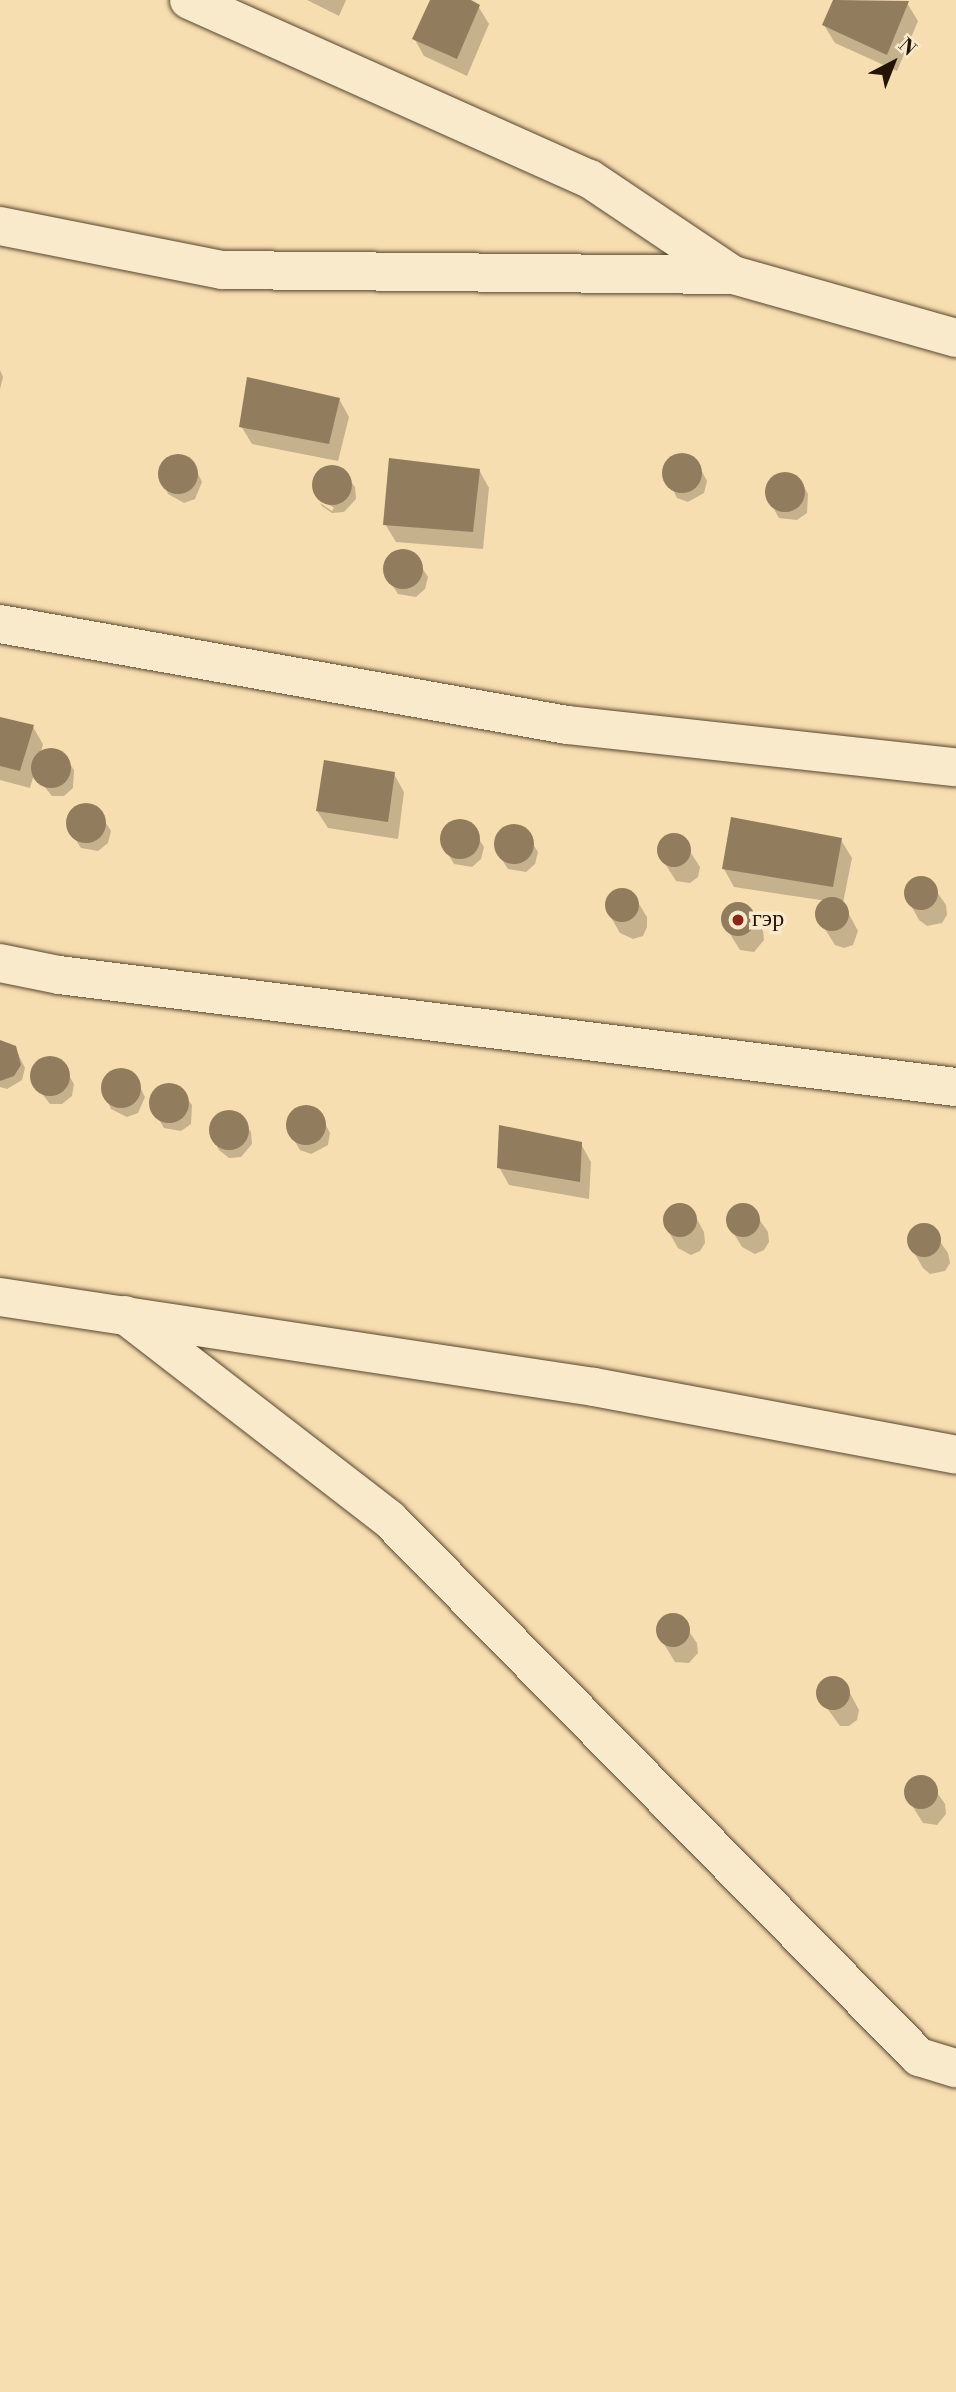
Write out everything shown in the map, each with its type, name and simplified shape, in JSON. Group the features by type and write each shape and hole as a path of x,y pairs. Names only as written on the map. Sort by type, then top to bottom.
{"street":[{"path":"189,0 590,178 733,275"},
{"path":"0,226 222,270 733,275 956,338"},
{"path":"0,624 567,725 956,768"},
{"path":"0,963 60,975 956,1087"},
{"path":"0,1297 594,1387 956,1455"},
{"path":"125,1315 390,1520 919,2057 956,2067"},
{"path":"919,2057 956,2048"}],"building":[{"path":"430,0 471,0 480,5 457,59 412,39"},
{"path":"833,0 909,1 887,55 822,25"},
{"path":"247,377 340,398 329,444 239,427"},
{"path":"682,453 690,454 696,459 701,465 701,481 696,487 690,492 682,493 674,492 668,487 663,481 662,473 663,465 668,459 674,454"},
{"path":"178,454 186,455 192,460 197,466 197,482 192,488 186,493 178,494 170,493 164,488 159,482 158,474 159,466 164,460 170,455"},
{"path":"389,458 480,469 473,532 383,525"},
{"path":"332,465 340,466 346,471 351,477 351,493 346,499 340,504 332,505 324,504 318,499 313,493 312,485 313,477 318,471 324,466"},
{"path":"785,472 793,473 799,478 804,484 804,500 799,506 793,511 785,512 777,511 771,506 766,500 765,492 766,484 771,478 777,473"},
{"path":"403,549 411,550 417,555 422,561 422,577 417,583 411,588 403,589 395,588 389,583 384,577 383,569 384,561 389,555 395,550"},
{"path":"0,717 34,725 20,771 0,766"},
{"path":"51,748 59,749 65,754 70,760 70,776 65,782 59,787 51,788 43,787 37,782 32,776 31,768 32,760 37,754 43,749"},
{"path":"324,760 395,772 388,822 316,811"},
{"path":"86,803 94,804 100,809 105,815 105,831 100,837 94,842 86,843 78,842 72,837 67,831 66,823 67,815 72,809 78,804"},
{"path":"731,817 842,838 833,887 722,869"},
{"path":"460,819 468,820 474,825 479,831 479,847 474,853 468,858 460,859 452,858 446,853 441,847 440,839 441,831 446,825 452,820"},
{"path":"514,824 522,825 528,830 533,836 533,852 528,858 522,863 514,864 506,863 500,858 495,852 494,844 495,836 500,830 506,825"},
{"path":"674,833 686,838 691,850 686,862 674,867 662,862 657,850 662,838"},
{"path":"921,876 933,881 938,893 933,905 921,910 909,905 904,893 909,881"},
{"path":"622,888 634,893 639,905 634,917 622,922 610,917 605,905 610,893"},
{"name":"гэр","path":"832,897 844,902 849,914 844,926 832,931 820,926 815,914 820,902"},
{"name":"гэр","path":"738,902 750,907 755,919 750,931 738,936 726,931 721,919 726,907"},
{"path":"0,1040 16,1046 21,1065 14,1076 0,1081"},
{"path":"50,1056 58,1057 64,1062 69,1068 69,1084 64,1090 58,1095 50,1096 42,1095 36,1090 31,1084 30,1076 31,1068 36,1062 42,1057"},
{"path":"121,1068 129,1069 135,1074 140,1080 140,1096 135,1102 129,1107 121,1108 113,1107 107,1102 102,1096 101,1088 102,1080 107,1074 113,1069"},
{"path":"169,1083 177,1084 183,1089 188,1095 188,1111 183,1117 177,1122 169,1123 161,1122 155,1117 150,1111 149,1103 150,1095 155,1089 161,1084"},
{"path":"306,1105 314,1106 320,1111 325,1117 325,1133 320,1139 314,1144 306,1145 298,1144 292,1139 287,1133 286,1125 287,1117 292,1111 298,1106"},
{"path":"229,1110 237,1111 243,1116 248,1122 248,1138 243,1144 237,1149 229,1150 221,1149 215,1144 210,1138 209,1130 210,1122 215,1116 221,1111"},
{"path":"499,1125 582,1142 580,1182 497,1168"},
{"path":"680,1203 692,1208 697,1220 692,1232 680,1237 668,1232 663,1220 668,1208"},
{"path":"743,1203 755,1208 760,1220 755,1232 743,1237 731,1232 726,1220 731,1208"},
{"path":"924,1223 936,1228 941,1240 936,1252 924,1257 912,1252 907,1240 912,1228"},
{"path":"673,1613 685,1618 690,1630 685,1642 673,1647 661,1642 656,1630 661,1618"},
{"path":"833,1676 845,1681 850,1693 845,1705 833,1710 821,1705 816,1693 821,1681"},
{"path":"921,1775 933,1780 938,1792 933,1804 921,1809 909,1804 904,1792 909,1780"}],"place":[{"name":"гэр","path":"738,920"}]}
